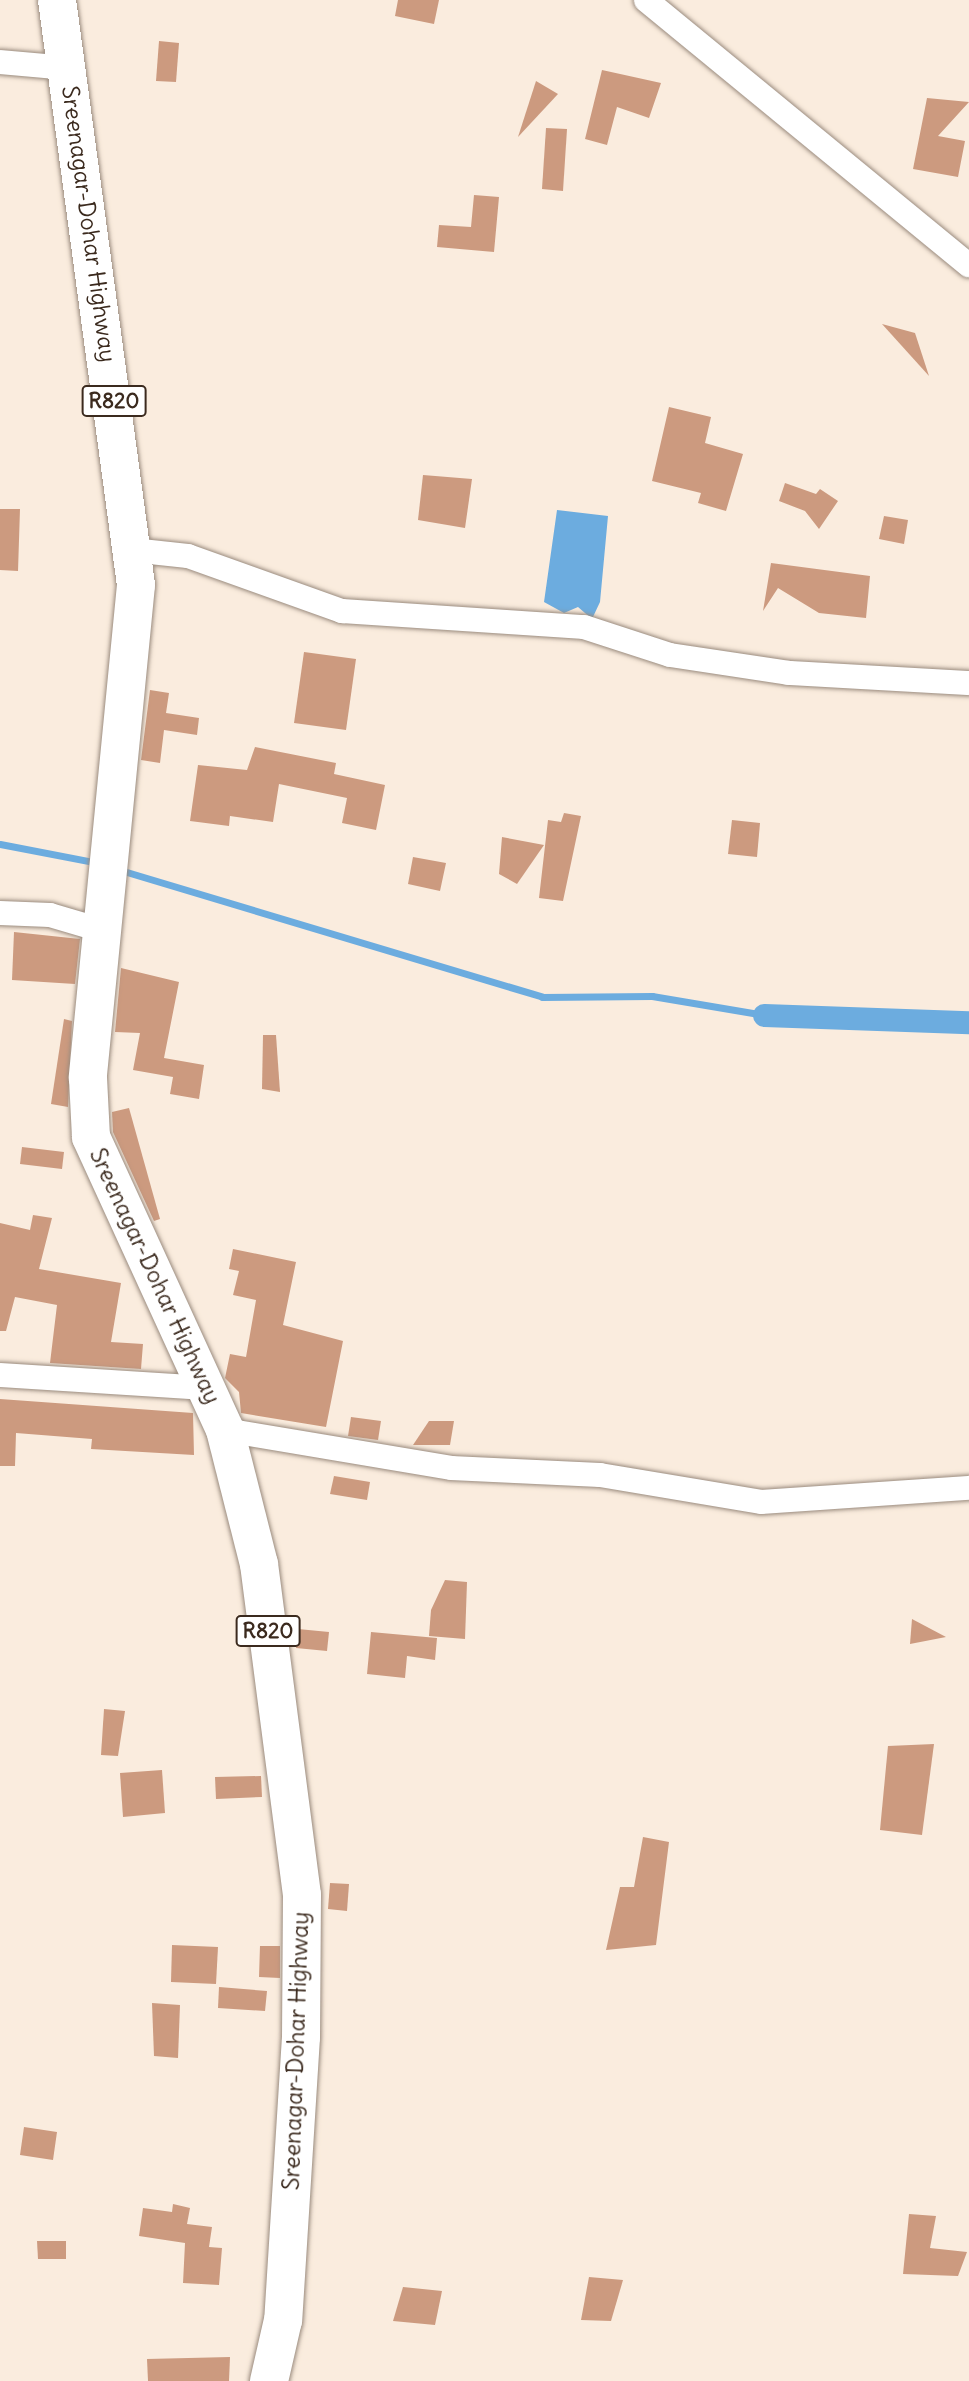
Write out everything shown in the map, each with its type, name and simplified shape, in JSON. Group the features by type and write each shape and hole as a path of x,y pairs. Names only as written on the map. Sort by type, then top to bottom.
{"main road":[{"name":"Sreenagar-Dohar Highway","path":"57,0 136,585 119,803 102,920 88,1078 91,1137 225,1430 259,1564 302,1895 301,2037 283,2320 270,2381"}],"street":[{"path":"646,0 969,265"},
{"path":"0,62 67,68"},
{"path":"132,550 188,556 342,611 584,627 670,655 789,673 969,683"},
{"path":"0,914 102,920"},
{"path":"0,1375 206,1388"},
{"path":"225,1430 452,1468 600,1475 761,1502 969,1488"}],"water":[{"path":"557,510 608,516 600,602 592,619 578,607 564,613 544,602"}],"building":[{"path":"398,0 439,0 434,24 395,16"},
{"path":"159,41 179,43 176,82 156,81"},
{"path":"602,70 661,83 649,118 617,107 607,145 585,139"},
{"path":"536,81 558,94 518,137"},
{"path":"927,98 969,102 938,136 965,141 958,177 913,169"},
{"path":"546,128 567,129 563,191 542,189"},
{"path":"474,195 499,197 494,252 437,247 439,225 471,227"},
{"path":"882,324 915,333 929,376"},
{"path":"669,407 711,417 705,443 743,454 726,511 698,503 701,493 652,481"},
{"path":"423,475 472,479 465,528 418,520"},
{"path":"785,483 816,494 820,489 838,501 819,529 805,511 779,501"},
{"path":"0,509 20,509 18,571 0,570"},
{"path":"884,516 908,520 904,544 879,539"},
{"path":"771,563 870,576 866,618 819,613 778,588 763,611"},
{"path":"304,652 356,659 346,730 294,723"},
{"path":"150,690 169,693 166,713 199,718 197,735 164,730 160,763 141,760"},
{"path":"255,747 336,763 334,774 385,785 376,830 342,823 347,798 279,784 273,822 230,816 229,826 190,821 198,765 247,770"},
{"path":"564,813 581,816 563,901 539,898 548,820 561,822"},
{"path":"732,820 760,823 757,857 728,854"},
{"path":"502,837 544,845 517,884 499,874"},
{"path":"413,857 446,863 440,891 408,884"},
{"path":"14,932 80,939 75,984 12,980"},
{"path":"121,968 179,982 164,1058 204,1065 199,1099 170,1094 173,1077 133,1070 140,1033 115,1032"},
{"path":"64,1019 72,1021 68,1107 51,1104"},
{"path":"263,1035 276,1035 280,1092 262,1089"},
{"path":"129,1108 160,1219 154,1221 113,1132 112,1112"},
{"path":"22,1147 64,1152 62,1169 20,1164"},
{"path":"33,1215 52,1218 39,1269 121,1283 111,1342 143,1344 141,1369 50,1363 57,1305 15,1297 6,1331 0,1331 0,1223 30,1230"},
{"path":"233,1249 296,1262 283,1325 343,1341 326,1427 241,1413 239,1392 225,1378 230,1354 246,1357 256,1300 233,1295 239,1271 229,1269"},
{"path":"0,1399 193,1413 194,1455 91,1449 92,1439 16,1433 15,1466 0,1466"},
{"path":"351,1417 381,1421 378,1440 348,1436"},
{"path":"429,1421 454,1421 450,1445 413,1445"},
{"path":"334,1476 370,1482 367,1500 330,1494"},
{"path":"445,1580 467,1582 465,1639 429,1636 431,1610"},
{"path":"912,1619 946,1637 910,1644"},
{"path":"298,1629 329,1632 327,1651 296,1648"},
{"path":"371,1632 437,1638 435,1660 407,1656 405,1678 367,1674"},
{"path":"104,1709 125,1711 118,1756 101,1755"},
{"path":"934,1744 922,1835 880,1830 888,1746"},
{"path":"162,1770 165,1813 123,1817 120,1773"},
{"path":"261,1776 262,1797 216,1799 215,1777"},
{"path":"643,1837 669,1842 656,1945 606,1950 620,1887 634,1887"},
{"path":"330,1883 349,1884 347,1911 328,1909"},
{"path":"172,1945 218,1947 216,1984 171,1982"},
{"path":"260,1946 280,1946 280,1978 259,1977"},
{"path":"219,1987 267,1991 265,2011 218,2008"},
{"path":"152,2003 180,2005 178,2058 154,2056"},
{"path":"24,2127 57,2132 53,2160 20,2155"},
{"path":"173,2204 190,2208 187,2224 212,2227 209,2247 222,2248 219,2285 183,2283 185,2243 139,2236 143,2208 172,2212"},
{"path":"909,2214 936,2216 930,2248 967,2252 958,2276 903,2274"},
{"path":"37,2241 66,2241 66,2259 38,2259"},
{"path":"589,2277 623,2280 611,2321 581,2320"},
{"path":"403,2287 442,2291 435,2325 393,2321"},
{"path":"230,2357 229,2381 148,2381 147,2359"}],"waterway":[{"path":"0,844 99,863"},
{"path":"120,870 542,997 652,996 764,1015"},
{"path":"764,1015 969,1022"}]}
